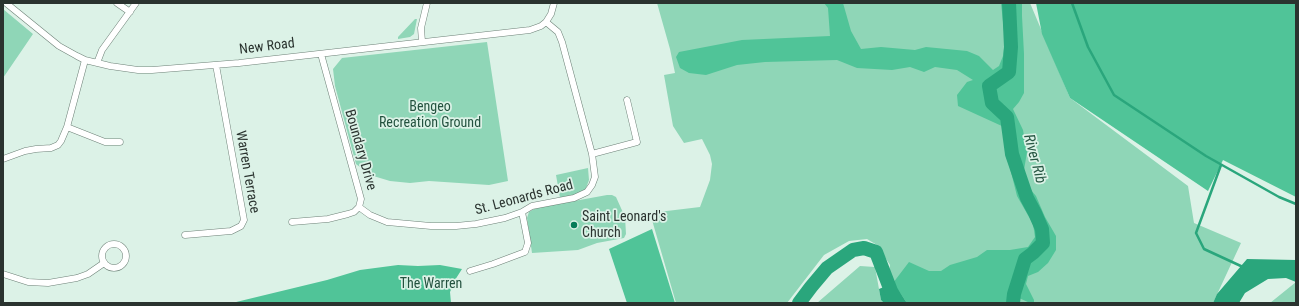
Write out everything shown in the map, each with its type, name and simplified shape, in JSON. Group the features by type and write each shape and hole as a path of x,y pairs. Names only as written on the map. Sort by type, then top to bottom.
{"street":[{"name":"New Road","path":"6,3 67,52 85,60 138,70 176,69 216,65 530,30 541,26 546,22"},
{"path":"117,3 130,12"},
{"path":"97,63 102,50 136,3"},
{"path":"422,42 421,28 427,3"},
{"path":"546,22 551,14 554,3"},
{"name":"St. Leonards Road","path":"359,207 374,217 387,222 431,226 456,226 476,224 505,218 522,212 532,206 574,198 587,192 592,185 594,176 592,154 562,42 558,32 546,22"},
{"name":"Boundary Drive","path":"292,222 337,218 354,212 359,207 361,199 361,194 321,54"},
{"path":"3,159 25,151 55,147 61,141 67,127 85,60"},
{"name":"Warren Terrace","path":"185,235 231,231 241,226 244,220 216,65"},
{"path":"592,154 637,142 626,100"},
{"path":"67,127 105,142 120,142"},
{"path":"470,272 525,252 528,243 522,212"},
{"path":"3,274 28,282 48,283 77,278 88,274 104,263"}],"green space":[{"path":"657,3 1030,3 1070,98 1188,186 1194,223 1241,243 1213,303 1020,303 1019,298 1009,298 1006,303 907,303 893,283 889,274 890,265 877,245 867,239 849,241 824,255 787,303 676,303 650,213 700,207 710,180 712,164 710,155 702,139 684,143 673,126 664,75 675,73"},
{"path":"824,3 843,3 851,31 861,49 881,47 915,50 926,47 967,51 979,56 993,70 999,66 1003,56 1005,41 1001,3 1022,3 1024,93 1013,109 1023,130 1027,152 1024,182 1036,196 1045,217 1056,236 1056,250 1048,263 1038,272 1028,276 1026,284 1034,303 1030,303 1019,298 1009,298 1006,303 907,303 893,283 909,262 929,271 941,271 950,265 977,257 987,250 1010,250 1028,247 1035,237 1033,224 1017,196 1006,152 1004,127 958,106 957,95 967,82 973,80 957,70 935,67 924,72 910,67 892,70 857,68 837,60 765,62 737,65 706,75 689,73 680,68 676,57 679,52 742,40 830,36 828,8"},
{"path":"1036,3 1296,3 1296,197 1223,160 1208,191 1070,98 1042,34"},
{"path":"3,9 33,34 3,78"},
{"path":"415,19 417,19 414,34 410,37 398,39 398,37"},
{"name":"Bengeo Recreation Ground","path":"487,42 508,181 489,185 429,181 410,183 390,181 370,175 356,164 335,86 333,69 342,58"},
{"path":"588,168 589,180 585,191 580,194 560,198 556,175"},
{"path":"607,195 616,197 625,217 626,234 624,238 597,243 578,250 532,253 527,218 529,212 536,208"},
{"path":"652,229 675,303 627,303 609,249"},
{"name":"The Warren","path":"398,265 440,265 462,269 450,292 451,303 232,303 327,280 360,270"},
{"path":"860,266 875,267 881,300 884,303 817,303"},
{"path":"1296,282 1296,303 1270,303"}],"shaded area":[{"path":"1247,259 1296,260 1296,282 1286,278 1268,279 1245,293 1239,303 1213,303 1217,294"},
{"path":"893,283 907,303 884,303 881,300 879,289"}],"waterway":[{"name":"River Rib","path":"1009,3 1011,47 1009,72 989,86 992,103 1007,117 1012,154 1027,198 1042,229 1043,243 1025,259 1014,294 1013,303"},
{"path":"1072,3 1088,47 1114,95 1206,156 1279,197 1296,204"},
{"path":"1221,165 1196,233 1204,249 1243,267"},
{"path":"799,303 827,268 853,250 864,248 876,252 891,291 898,303"}],"place":[{"name":"Saint Leonard's Church","path":"574,225"}]}
